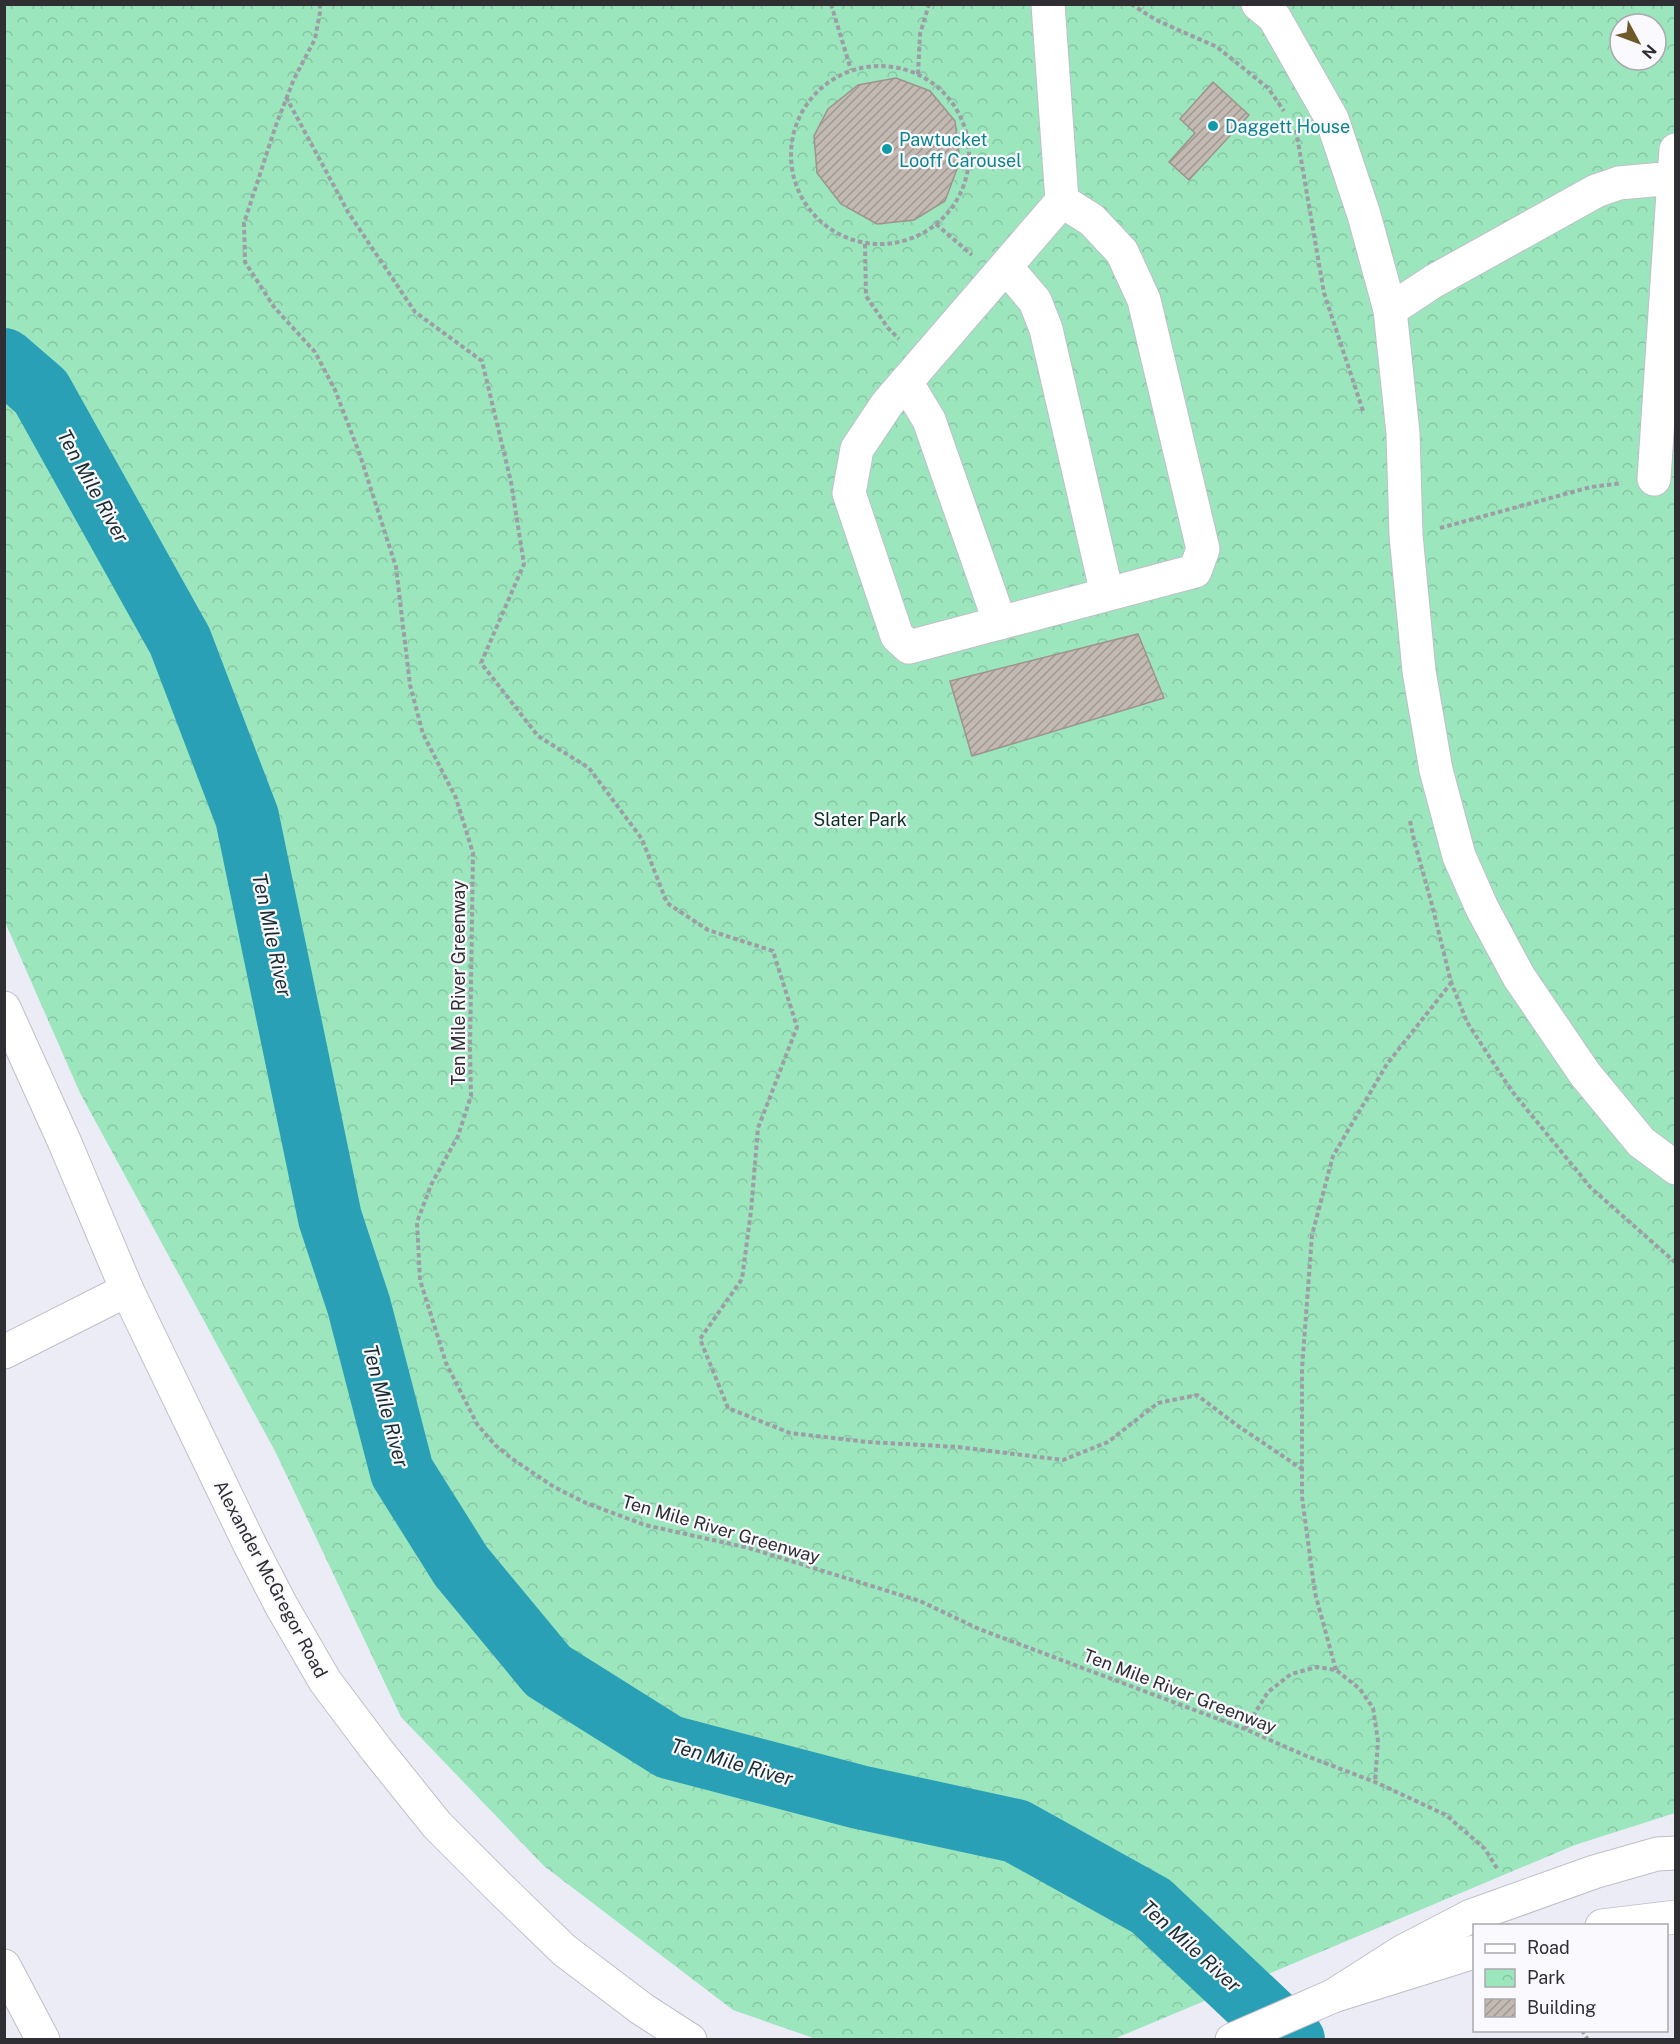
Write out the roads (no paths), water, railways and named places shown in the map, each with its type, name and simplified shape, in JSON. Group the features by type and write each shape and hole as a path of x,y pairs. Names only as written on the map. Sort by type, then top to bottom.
{"street":[{"path":"1048,4 1062,201 887,404 857,449 849,493 897,636 909,646 1195,571 1203,549 1144,300 1122,252 1092,220 1062,201"},
{"path":"1258,4 1274,17 1332,119 1364,215 1389,310 1403,434 1406,535 1419,671 1436,770 1459,856 1482,908 1519,977 1585,1074 1641,1142 1676,1168"},
{"path":"1389,310 1434,281 1596,191 1675,164 1654,479"},
{"path":"1002,271 1035,301 1046,329 1107,594"},
{"path":"914,372 928,420 1000,623"},
{"name":"Alexander McGregor Road","path":"4,1008 65,1143 126,1290 250,1545 281,1605 325,1681 369,1741 437,1825 564,1950 642,2009 690,2040"},
{"path":"4,1352 126,1290"},
{"path":"1333,1995 1412,1947 1471,1916 1594,1872 1657,1854 1676,1853"},
{"path":"1618,1924 1676,1917"},
{"path":"1232,2040 1333,1995 1473,1952"},
{"path":"4,1966 43,2040"}],"waterway":[{"name":"Ten Mile River","path":"4,360 41,392 180,641 247,817 330,1218 359,1306 402,1472 461,1566 548,1671 669,1747 859,1797 1016,1831 1151,1906 1293,2040"}],"place":[{"name":"Daggett House","path":"1213,126"},
{"name":"Pawtucket Looff Carousel","path":"887,149"}],"park label":[{"name":"Slater Park","path":"860,819"}]}
